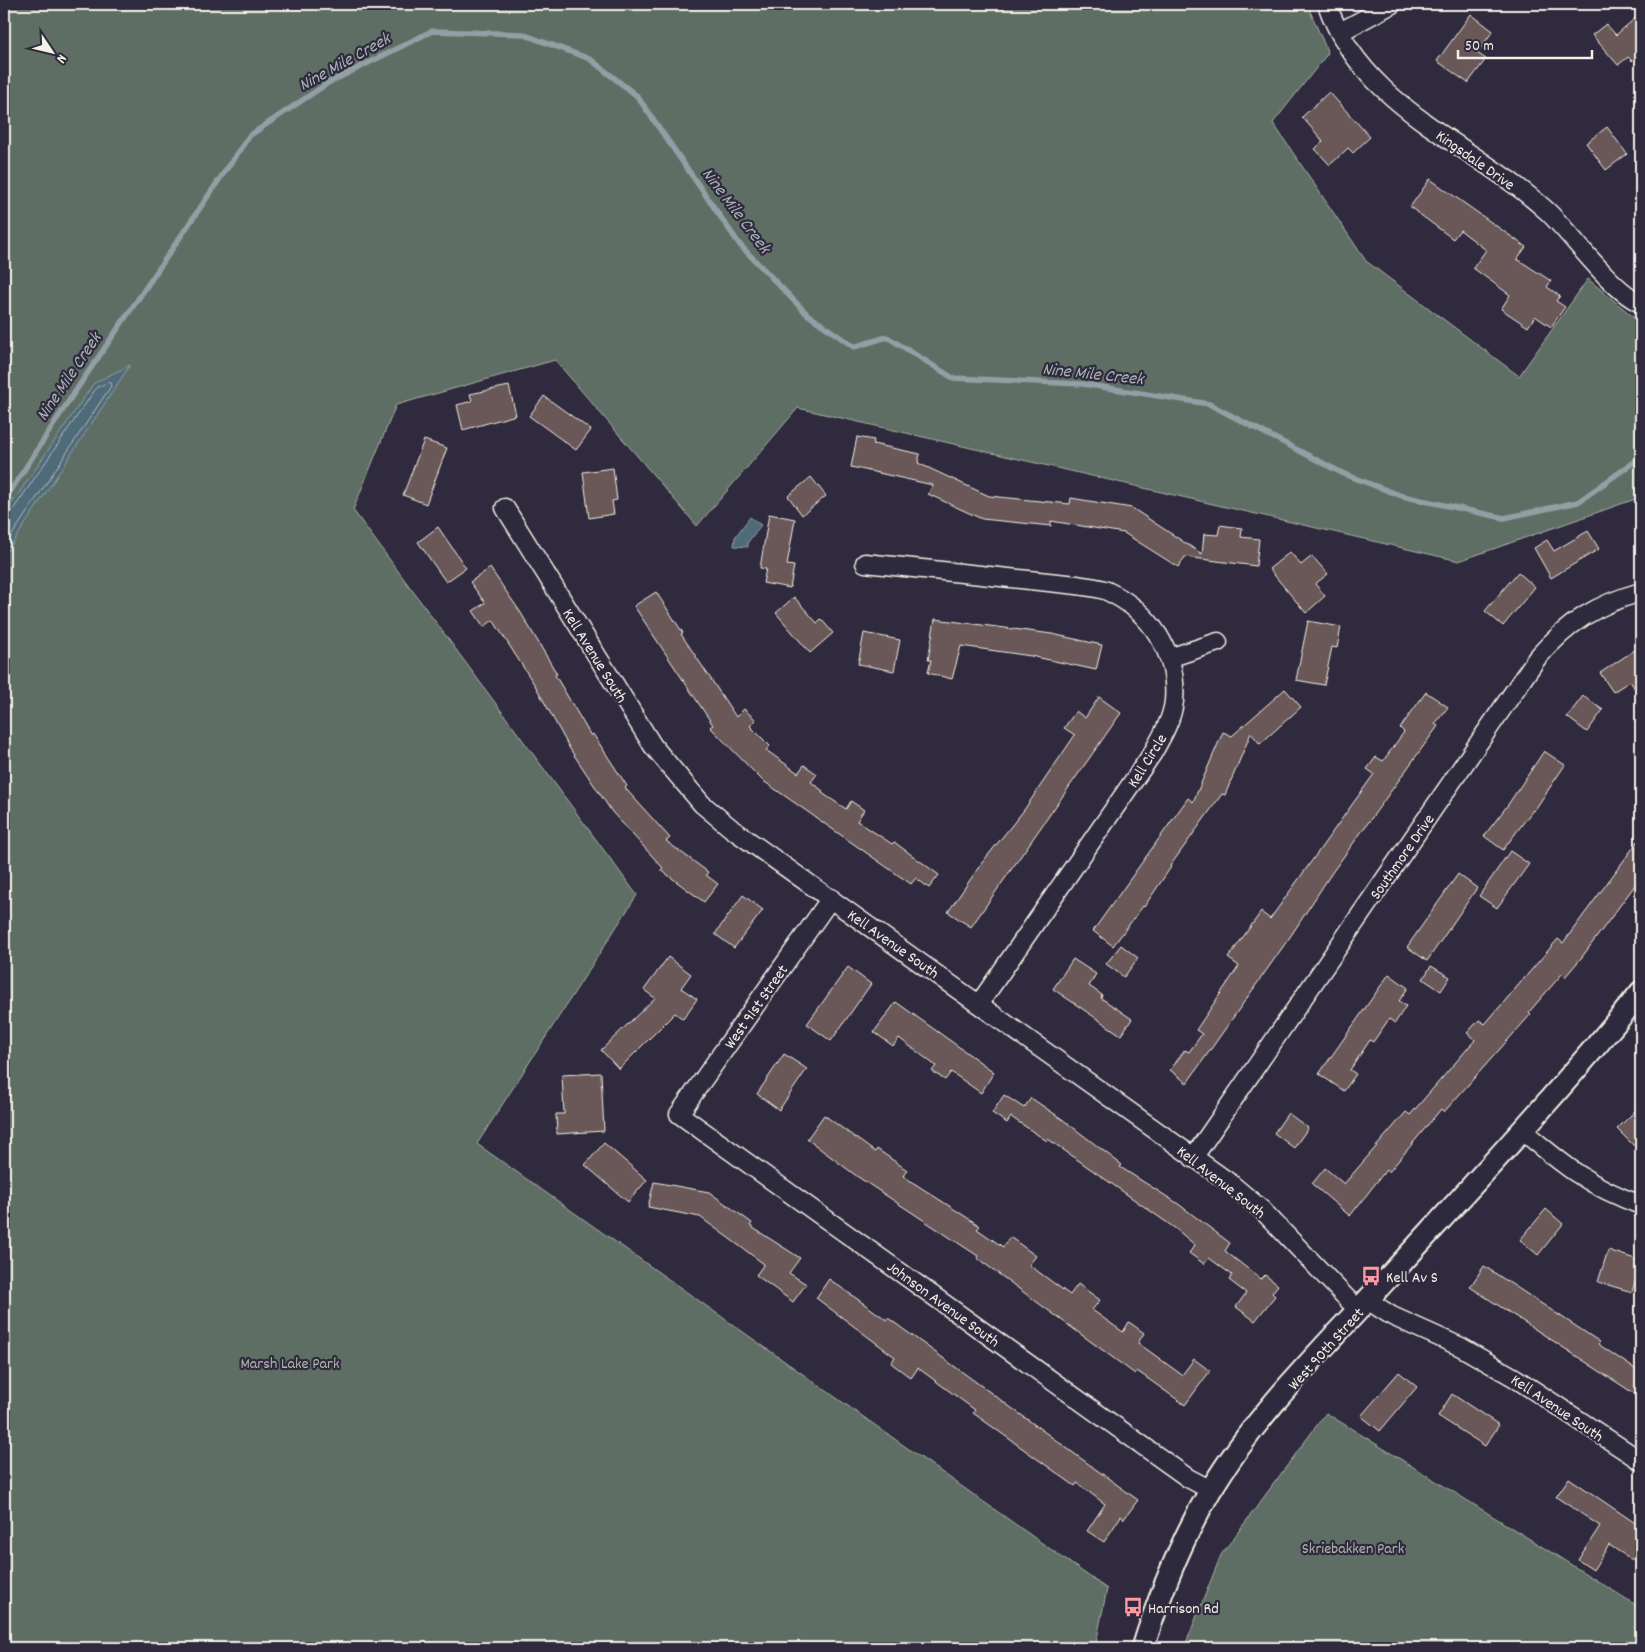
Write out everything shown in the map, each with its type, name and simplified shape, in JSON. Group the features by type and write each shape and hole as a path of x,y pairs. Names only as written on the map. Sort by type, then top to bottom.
{"street":[{"name":"Kingsdale Drive","path":"1327,4 1349,49 1375,80 1403,108 1547,211 1622,291 1641,303"},
{"path":"1340,32 1392,4"},
{"name":"Kell Avenue South","path":"505,508 653,746 676,776 702,804 732,829 979,1004 1262,1210 1363,1305 1460,1347 1515,1378 1641,1461"},
{"name":"Kell Circle","path":"866,563 1077,585 1105,590 1129,603 1150,622 1165,647 1173,674 1174,702 1166,728 1152,754 979,1004"},
{"name":"Southmore Drive","path":"1193,1158 1538,658 1559,634 1586,613 1616,599 1641,592"},
{"path":"1168,658 1218,642"},
{"name":"West 91st Street","path":"679,1114 831,898"},
{"name":"West 90th Street","path":"1143,1648 1156,1605 1182,1544 1211,1490 1261,1419 1522,1130 1641,992"},
{"name":"Johnson Avenue South","path":"679,1114 1188,1478 1211,1490"},
{"path":"1522,1130 1577,1176 1614,1196 1641,1205"}],"green space":[{"name":"Marsh Lake Park","path":"4,4 1307,4 1328,53 1273,123 1366,261 1519,376 1588,279 1641,323 1641,497 1459,561 798,408 697,526 555,360 396,405 353,510 637,895 477,1144 1107,1589 1095,1648 4,1648"},
{"name":"Skriebakken Park","path":"1326,1413 1641,1608 1641,1648 1184,1648 1221,1555"}],"water":[{"path":"130,365 4,556 4,515 94,383"},
{"path":"750,517 761,525 748,542 748,547 734,546 735,537"}],"building":[{"path":"1641,13 1641,53 1632,61 1628,57 1618,65 1592,35 1606,24 1616,35"},
{"path":"1471,14 1493,31 1477,53 1486,59 1468,83 1437,61"},
{"path":"1329,92 1370,137 1353,153 1348,148 1330,165 1315,149 1323,141 1302,117"},
{"path":"1607,127 1627,154 1606,170 1586,143"},
{"path":"1430,179 1526,247 1517,259 1551,281 1547,287 1560,296 1556,301 1565,307 1551,327 1535,316 1528,327 1501,309 1510,295 1473,268 1486,250 1460,230 1453,239 1410,207"},
{"path":"509,386 516,415 463,430 457,405 472,401 470,394"},
{"path":"544,396 591,430 576,450 529,416"},
{"path":"857,437 874,440 873,444 920,454 918,463 989,496 1070,504 1071,498 1132,508 1202,554 1204,534 1218,535 1220,525 1242,528 1241,537 1259,539 1256,566 1185,557 1178,567 1124,533 1051,521 1051,526 982,519 928,494 933,485 851,467"},
{"path":"424,440 447,448 426,504 403,495"},
{"path":"613,468 617,500 612,501 614,514 589,518 583,472"},
{"path":"811,477 826,496 802,515 788,496"},
{"path":"769,514 795,519 787,565 794,566 790,588 763,583 766,569 760,568"},
{"path":"438,527 466,568 446,582 418,542"},
{"path":"1588,531 1599,549 1551,578 1534,548 1547,540 1554,551"},
{"path":"1290,552 1301,565 1312,556 1328,574 1315,584 1325,596 1306,613 1269,569"},
{"path":"490,568 521,613 591,736 593,734 627,786 625,788 670,838 666,841 708,872 706,875 718,884 704,902 661,870 663,868 612,812 570,749 536,687 493,620 484,627 473,611 485,603 470,582"},
{"path":"1518,572 1535,587 1503,626 1485,611"},
{"path":"656,592 683,633 681,634 736,717 744,709 756,720 750,726 770,746 766,750 798,773 804,765 817,774 811,782 823,791 822,793 846,809 851,801 864,810 857,821 892,844 894,842 939,875 929,888 916,878 911,884 762,780 710,727 713,725 634,606"},
{"path":"794,597 817,623 821,619 833,633 810,653 776,613"},
{"path":"935,619 1052,634 1102,645 1096,670 1031,656 961,646 952,679 928,673 931,660 928,660"},
{"path":"1308,621 1341,627 1337,648 1332,647 1324,685 1296,680"},
{"path":"864,633 900,640 894,671 858,664"},
{"path":"1641,646 1641,698 1630,681 1613,692 1600,673"},
{"path":"1285,689 1301,707 1260,744 1251,733 1225,795 1222,794 1170,866 1144,907 1113,946 1093,931 1188,798 1193,802 1223,732 1232,736"},
{"path":"1426,692 1448,707 1435,724 1438,726 1331,874 1292,934 1187,1083 1170,1070 1185,1050 1189,1052 1202,1034 1196,1030 1239,966 1228,958 1261,912 1270,919 1374,774 1367,769 1376,757 1383,761 1404,732 1400,728"},
{"path":"1583,696 1603,710 1587,732 1567,717"},
{"path":"1099,697 1121,713 971,927 948,912 981,864 1024,810 1075,735 1064,728 1076,711 1085,718"},
{"path":"1544,751 1565,765 1534,811 1503,850 1484,836"},
{"path":"1641,837 1641,877 1582,957 1565,977 1562,974 1529,1012 1531,1014 1444,1112 1441,1109 1389,1172 1386,1170 1350,1216 1312,1184 1325,1168 1344,1184 1406,1112 1410,1115 1475,1040 1467,1033 1479,1020 1485,1024 1558,939 1563,943"},
{"path":"1510,851 1529,864 1497,908 1479,896"},
{"path":"1458,874 1477,888 1427,961 1407,947"},
{"path":"743,895 763,910 734,948 715,934"},
{"path":"1121,945 1138,958 1124,977 1106,964"},
{"path":"668,957 691,974 681,988 697,999 683,1019 675,1013 619,1069 601,1050 655,998 644,990"},
{"path":"1073,959 1096,974 1089,986 1102,995 1101,998 1132,1019 1121,1035 1053,989"},
{"path":"1431,966 1450,977 1441,991 1423,979"},
{"path":"848,967 871,984 831,1041 807,1024"},
{"path":"1389,974 1408,988 1399,1001 1406,1006 1395,1023 1389,1019 1373,1042 1370,1040 1350,1070 1356,1074 1344,1091 1319,1074"},
{"path":"896,1002 994,1072 981,1093 951,1072 945,1080 932,1071 936,1066 899,1038 893,1046 874,1032"},
{"path":"784,1054 807,1069 779,1110 757,1094"},
{"path":"601,1073 604,1131 557,1134 556,1114 564,1114 562,1075"},
{"path":"1004,1095 1024,1108 1031,1098 1062,1119 1122,1165 1120,1167 1177,1203 1230,1243 1225,1251 1261,1279 1265,1275 1278,1285 1272,1293 1275,1296 1255,1321 1236,1307 1246,1293 1229,1280 1232,1275 1209,1258 1204,1264 1189,1253 1195,1245 1176,1229 1048,1139 1047,1141 1011,1117 1007,1123 992,1113"},
{"path":"1641,1105 1641,1140 1634,1146 1617,1129"},
{"path":"1288,1113 1308,1128 1294,1148 1274,1133"},
{"path":"824,1115 875,1152 877,1149 907,1170 903,1176 980,1226 977,1229 1003,1247 1010,1237 1036,1256 1029,1265 1070,1295 1078,1284 1100,1300 1092,1310 1123,1332 1129,1322 1144,1333 1138,1343 1182,1375 1194,1359 1210,1371 1185,1405 1137,1371 1135,1374 977,1258 978,1256 858,1177 807,1139"},
{"path":"604,1143 647,1180 628,1202 585,1165"},
{"path":"654,1182 709,1192 752,1223 750,1226 800,1258 789,1273 806,1284 793,1302 756,1275 764,1264 700,1217 648,1207"},
{"path":"1546,1209 1563,1224 1538,1255 1520,1240"},
{"path":"1608,1250 1641,1261 1632,1292 1598,1282"},
{"path":"1484,1266 1600,1342 1598,1344 1641,1373 1641,1398 1470,1287"},
{"path":"829,1279 887,1320 888,1318 1138,1500 1124,1519 1121,1516 1104,1542 1087,1531 1105,1504 1077,1483 1075,1486 973,1413 975,1410 918,1368 911,1378 891,1363 895,1357 816,1298"},
{"path":"1399,1372 1417,1387 1380,1431 1361,1416"},
{"path":"1452,1394 1499,1425 1485,1446 1438,1416"},
{"path":"1569,1478 1641,1527 1641,1550 1634,1561 1609,1545 1593,1570 1578,1560 1600,1526 1556,1497"}],"waterway":[{"name":"Nine Mile Creek","path":"4,501 72,396 249,136 328,83 432,31 522,34 590,59 637,96 740,245 807,314 854,347 887,337 953,378 1083,384 1209,404 1344,474 1402,496 1504,518 1578,502 1641,457"}],"place":[{"name":"Kell Av S","path":"1371,1276"},
{"name":"Harrison Rd","path":"1133,1607"}]}
